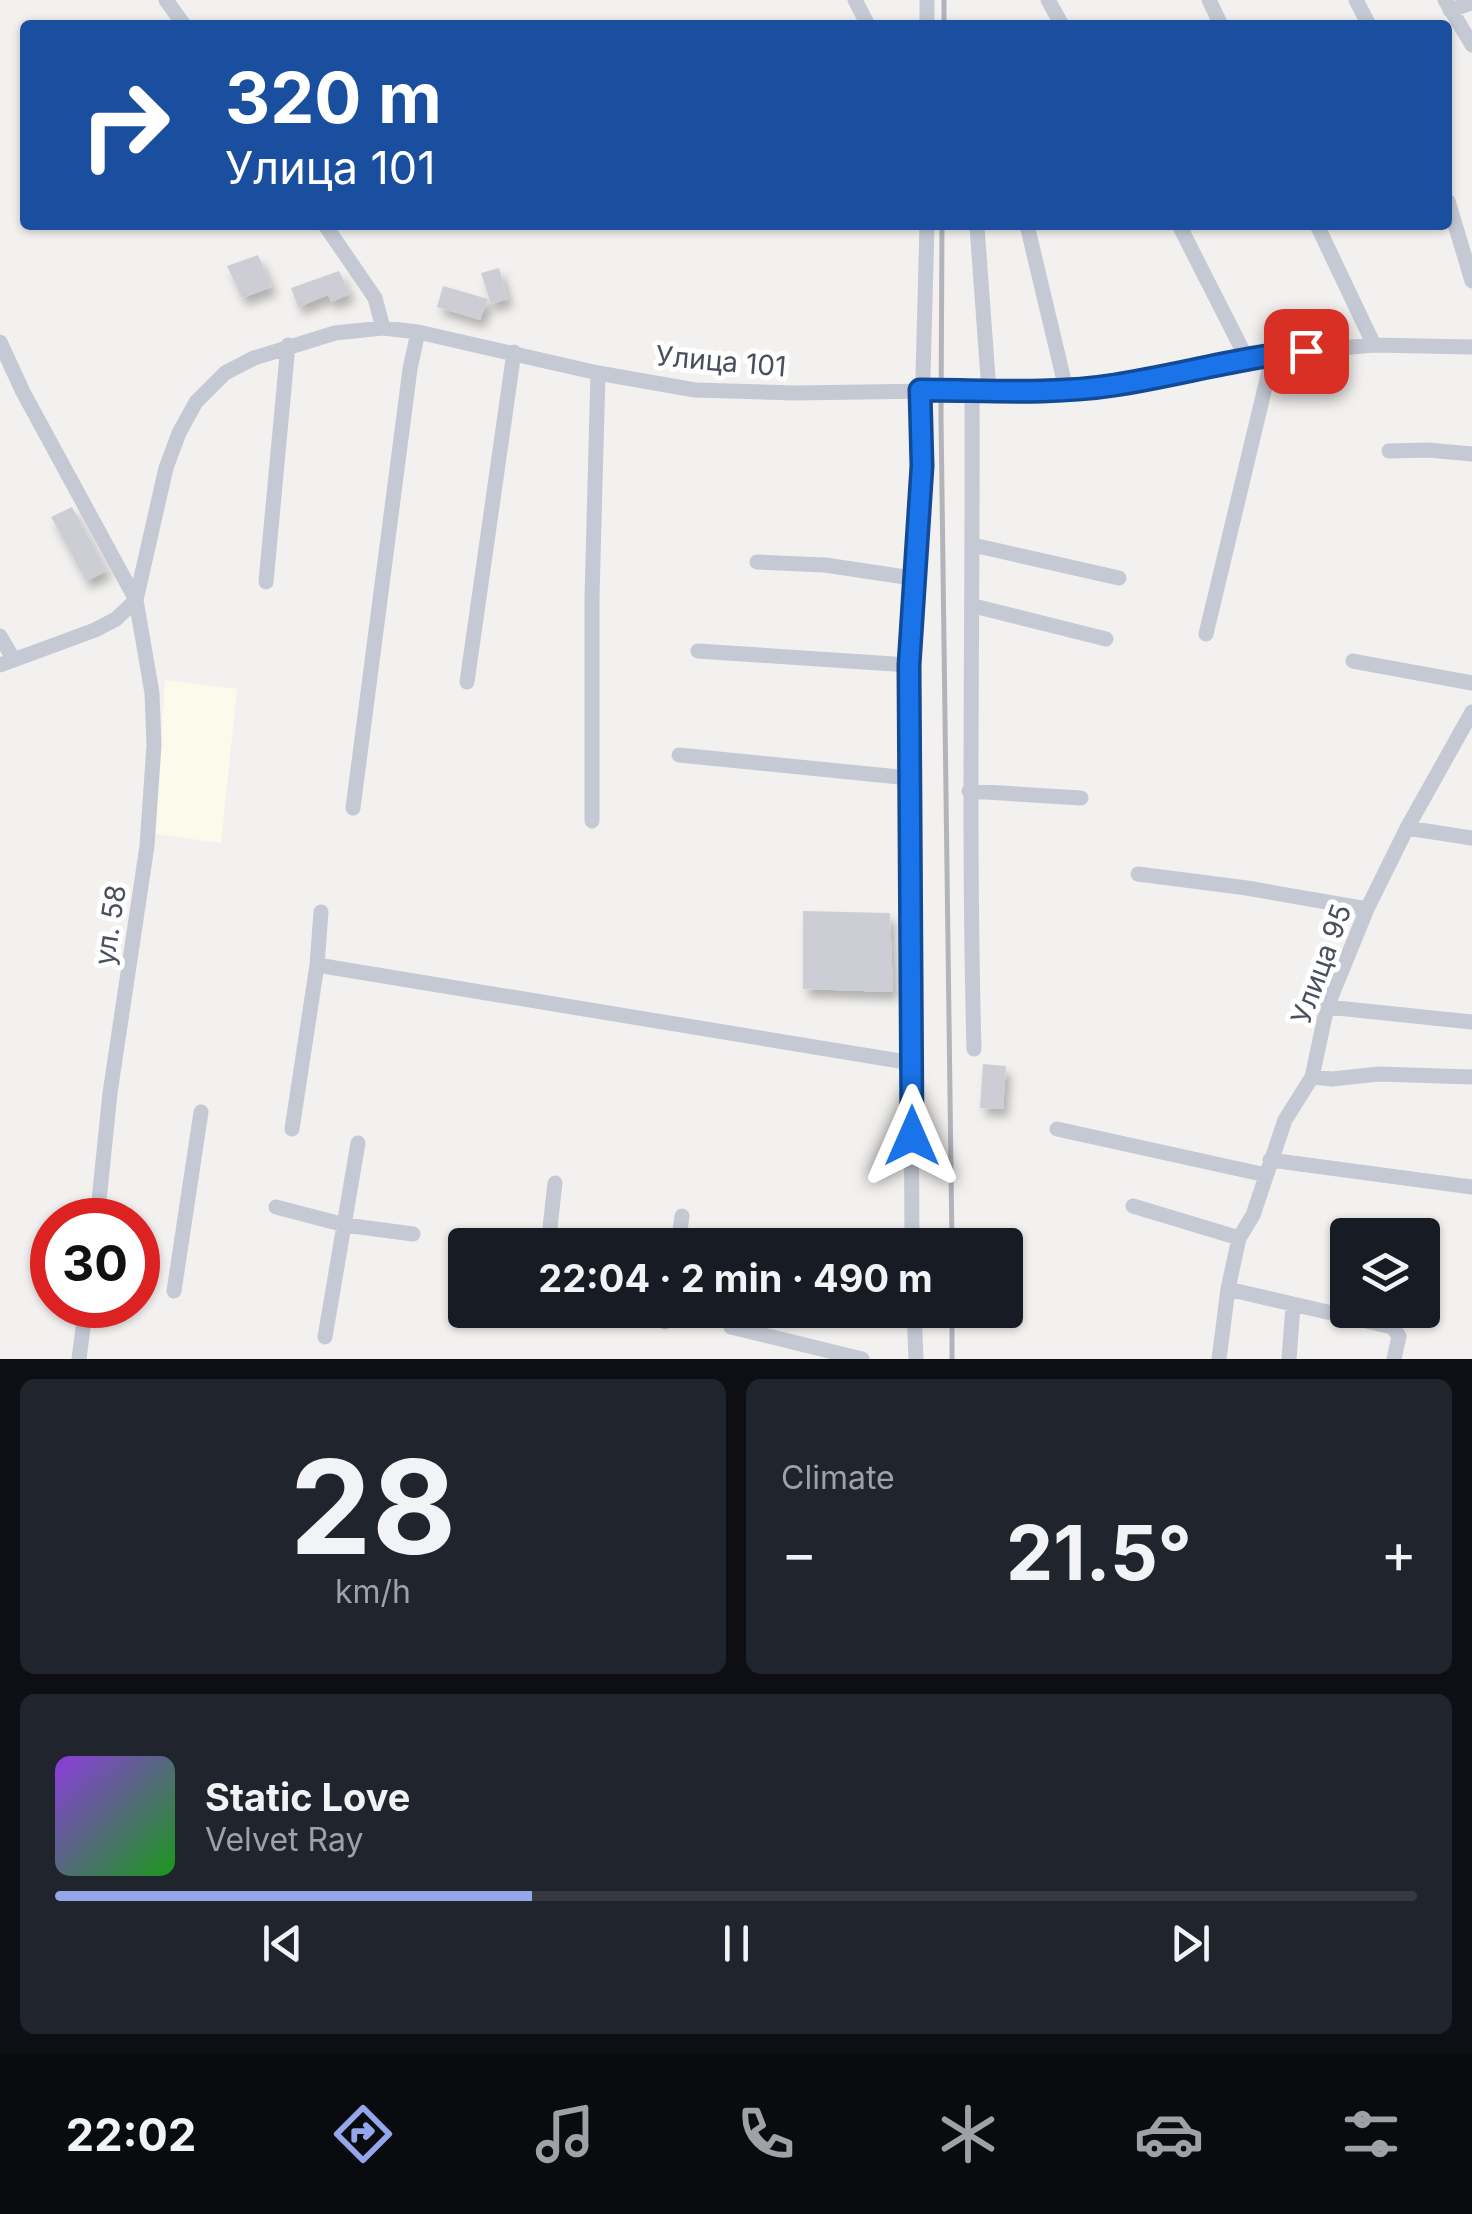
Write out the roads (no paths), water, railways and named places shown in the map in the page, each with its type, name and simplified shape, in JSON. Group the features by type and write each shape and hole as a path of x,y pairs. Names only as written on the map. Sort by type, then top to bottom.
{"street":[{"path":"1472,3 1448,5 1472,45"},
{"path":"1452,215 1472,280"},
{"path":"328,230 375,298 383,328"},
{"path":"912,1228 909,665 912,578 919,526 926,230"},
{"path":"974,1049 969,791 973,546 981,391 977,230"},
{"path":"1028,230 1066,390"},
{"path":"1181,230 1246,358"},
{"path":"1319,230 1374,345"},
{"name":"Улица 101","path":"136,600 166,468 196,402 226,374 254,358 335,333 383,328 418,332 695,390 794,393 1066,390 1114,385 1272,354 1374,345 1472,347"},
{"path":"353,808 418,332"},
{"path":"0,342 136,600 116,619 7,663 0,636"},
{"path":"266,582 288,345"},
{"path":"468,682 514,352"},
{"path":"1206,634 1272,354"},
{"path":"592,821 598,372"},
{"path":"1389,451 1472,454"},
{"path":"973,546 1119,578"},
{"path":"757,562 826,566 912,578"},
{"name":"ул. 58","path":"99,1198 152,799 154,719 136,600"},
{"path":"974,606 1106,639"},
{"path":"698,651 909,665"},
{"path":"1353,662 1472,683"},
{"name":"Улица 95","path":"1219,1359 1239,1238 1253,1215 1285,1120 1312,1077 1327,1007 1367,909 1407,828 1468,729 1472,712"},
{"path":"678,756 909,778"},
{"path":"969,791 1081,798"},
{"path":"1407,828 1472,838"},
{"path":"1138,874 1367,909"},
{"path":"292,1130 317,966 321,912"},
{"path":"317,966 912,1063"},
{"path":"1327,1007 1472,1022"},
{"path":"1312,1077 1472,1077"},
{"path":"174,1291 201,1112"},
{"path":"1057,1129 1268,1167 1472,1187"},
{"path":"325,1337 358,1143"},
{"path":"550,1228 555,1183"},
{"path":"1134,1206 1239,1238"},
{"path":"276,1207 344,1224 412,1234"},
{"path":"680,1228 682,1216"},
{"path":"1228,1289 1392,1327 1399,1336 1394,1359"},
{"path":"1289,1359 1293,1306"},
{"path":"79,1359 83,1328"},
{"path":"735,1328 862,1359"},
{"path":"915,1328 916,1359"}],"railway":[{"path":"944,0 944,20"},
{"path":"942,230 952,1228"},
{"path":"952,1328 952,1359"}]}
